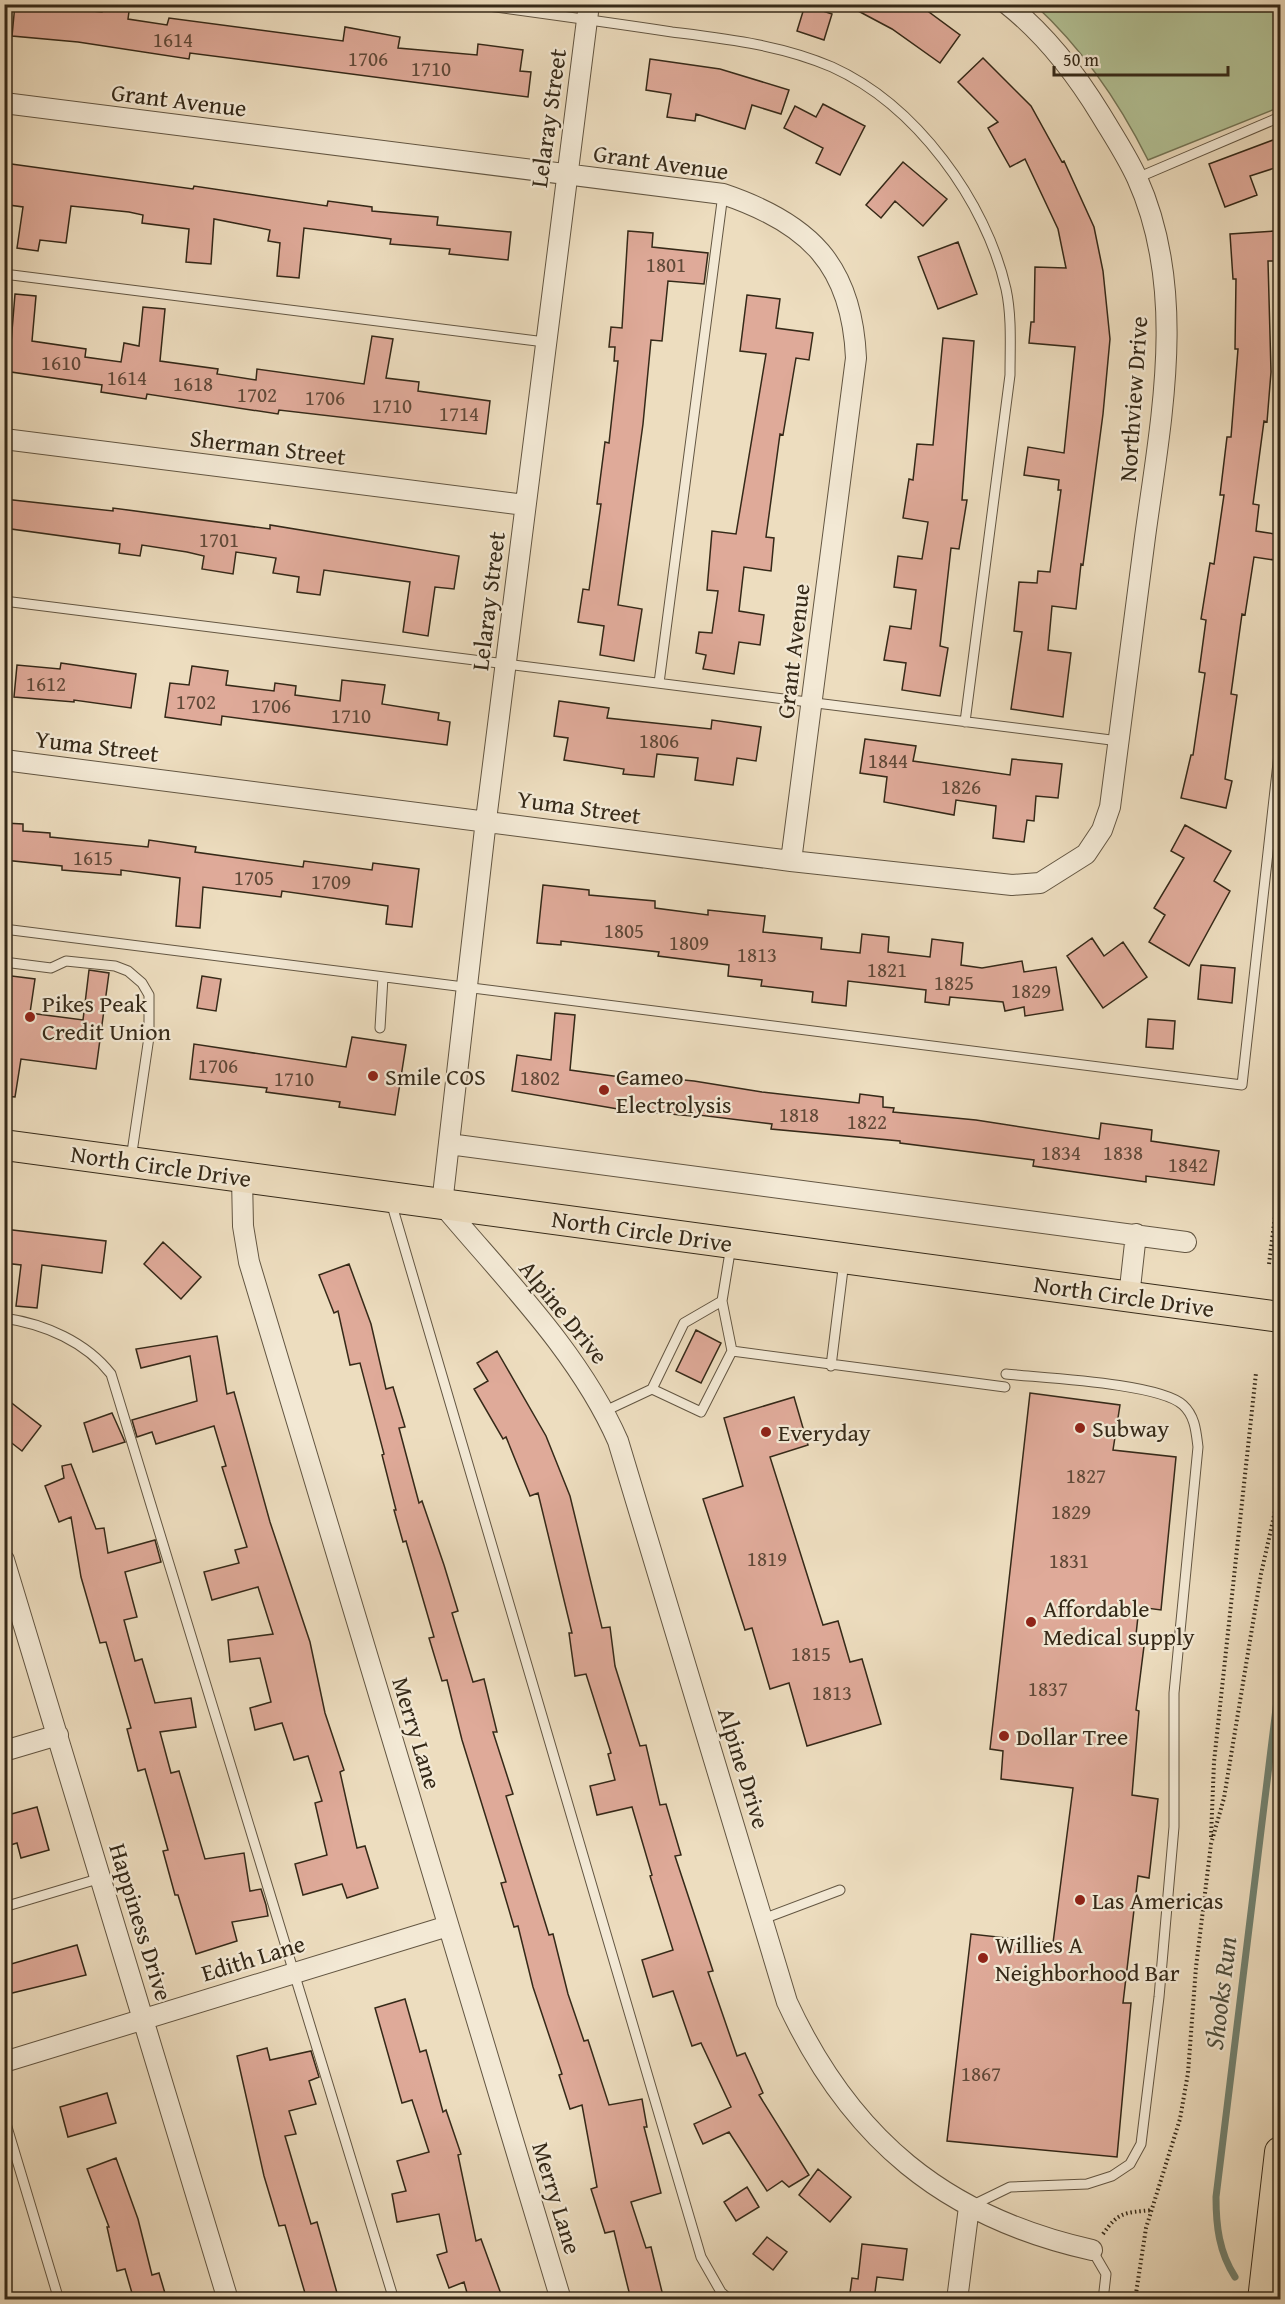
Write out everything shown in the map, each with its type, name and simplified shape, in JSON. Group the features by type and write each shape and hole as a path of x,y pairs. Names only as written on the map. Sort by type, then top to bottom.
{"main road":[{"name":"North Circle Drive","path":"4,1145 1281,1317"},
{"path":"1270,2286 1281,2151"}],"street":[{"name":"Northview Drive","path":"1007,4 1029,23 1077,79 1116,139 1137,178 1150,215 1160,261 1166,308 1167,350 1164,399 1110,807"},
{"name":"Lelaray Street","path":"442,1204 486,820 588,12"},
{"name":"Grant Avenue","path":"4,103 723,194 763,209 808,239 829,261 845,292 855,327 856,358 791,861"},
{"name":"Sherman Street","path":"4,440 525,505"},
{"name":"Yuma Street","path":"4,760 486,820 791,861 1012,885 1040,884 1086,854 1102,830 1110,807"},
{"path":"449,1144 1186,1242"},
{"name":"Merry Lane","path":"242,1177 243,1226 249,1262 561,2300"},
{"name":"Alpine Drive","path":"442,1204 566,1353 589,1383 605,1411 618,1441 787,2002 818,2063 843,2099 899,2158 969,2207 1010,2226 1092,2250"},
{"path":"1129,1297 1136,1234"},
{"name":"Happiness Drive","path":"4,1560 11,1599 58,1735 228,2300"},
{"path":"4,1750 58,1735"},
{"name":"Edith Lane","path":"4,2062 448,1926"},
{"path":"957,2300 969,2207"}],"lane":[{"path":"474,4 588,12 767,45 832,67 868,88 927,141 956,174 978,210 994,245 1007,291 1011,338 1010,375 965,722"},
{"path":"1137,178 1281,117"},
{"path":"659,683 723,194"},
{"path":"4,274 545,342"},
{"path":"4,601 1119,741"},
{"path":"4,929 1242,1085 1281,745"},
{"path":"4,962 51,968 66,961 115,966 128,971 142,983 149,995 149,1037 131,1162"},
{"path":"380,1028 383,977"},
{"path":"389,1197 701,2257 721,2292 730,2300"},
{"path":"652,1389 701,1412 732,1352 722,1301 731,1243"},
{"path":"831,1366 844,1258"},
{"path":"605,1411 652,1389 684,1323 722,1301"},
{"path":"4,1318 18,1320 74,1341 97,1356 111,1374 394,2300"},
{"path":"732,1352 1005,1387"},
{"path":"969,2207 1010,2187 1087,2184 1112,2176 1130,2164 1141,2144 1159,1997 1173,1838 1174,1694 1198,1447 1193,1417 1182,1403 1152,1391 1006,1374"},
{"path":"4,1907 101,1878"},
{"path":"763,1920 840,1890"},
{"path":"4,2117 58,2300"},
{"path":"1092,2250 1106,2274 1103,2300"}],"path":[{"path":"1269,1264 1281,1176"},
{"path":"1135,2300 1146,2228 1180,2119 1188,2073 1196,1967 1211,1844 1215,1762 1256,1373"},
{"path":"1211,1844 1224,1798 1261,1574 1281,1489"},
{"path":"1092,2250 1114,2217 1122,2213 1152,2210"}],"green space":[{"path":"1035,5 1280,5 1280,107 1148,160 1099,77 1069,40"}],"building":[{"path":"15,4 102,12 104,4 130,4 128,19 167,25 169,18 343,41 345,27 400,37 398,48 477,55 478,44 523,50 520,71 531,72 528,97 190,53 189,59 78,42 12,36"},
{"path":"845,4 918,4 960,35 940,63 892,29"},
{"path":"805,5 832,14 824,40 797,31"},
{"path":"983,58 1031,106 1062,162 1064,161 1094,227 1103,271 1110,339 1103,414 1083,565 1081,564 1076,609 1052,606 1048,650 1071,653 1063,717 1011,709 1022,632 1014,631 1019,582 1037,583 1038,571 1050,572 1061,490 1058,490 1059,480 1024,475 1028,447 1064,453 1075,347 1029,343 1031,322 1034,322 1035,267 1066,268 1058,229 1025,159 1010,167 988,128 998,122 958,82"},
{"path":"650,59 720,69 789,90 781,114 752,105 745,129 696,114 695,121 667,117 671,94 646,90"},
{"path":"823,104 865,126 840,175 816,163 823,148 784,128 795,106 816,117"},
{"path":"1281,137 1281,166 1250,176 1257,195 1225,207 1209,164"},
{"path":"903,162 947,199 923,226 895,201 881,218 866,205"},
{"path":"4,163 193,189 194,186 327,206 328,201 372,207 372,211 438,217 437,225 511,232 508,260 449,254 450,249 390,244 391,239 304,228 299,278 277,276 280,243 268,241 270,230 214,219 211,264 186,262 189,229 142,223 143,215 129,212 71,206 66,243 40,240 38,251 17,248 23,207 9,205 10,195 4,194"},
{"path":"628,231 653,233 652,247 708,253 704,284 668,281 662,341 651,340 643,424 618,605 642,609 634,661 600,655 604,626 578,622 583,589 589,590 601,504 597,504 605,442 609,443 618,361 614,361 615,347 609,347 611,327 622,328"},
{"path":"1275,231 1277,261 1268,261 1271,372 1267,422 1264,421 1253,504 1259,505 1256,531 1281,535 1281,561 1254,557 1245,615 1242,614 1231,694 1237,695 1225,779 1232,781 1226,808 1181,798 1191,755 1193,755 1205,673 1199,672 1206,620 1201,619 1210,563 1214,564 1224,495 1220,495 1227,437 1231,437 1238,349 1235,349 1236,279 1233,279 1230,234"},
{"path":"958,242 977,294 938,309 918,257"},
{"path":"15,294 36,296 32,341 86,349 85,357 121,362 124,343 139,346 143,307 165,309 160,361 218,369 217,374 256,380 257,369 364,384 372,336 393,339 386,378 419,382 418,391 490,401 486,434 279,410 278,414 147,394 146,399 101,392 102,385 4,371 4,342 11,343"},
{"path":"747,295 780,299 776,328 813,333 809,360 796,358 783,435 780,434 766,537 774,538 771,571 744,567 739,611 764,615 760,645 739,642 734,674 703,669 706,655 696,653 699,632 712,633 718,591 707,590 712,531 736,534 766,354 740,351"},
{"path":"943,338 974,341 962,500 967,500 959,549 951,548 940,646 948,648 940,696 902,690 906,663 884,660 890,626 911,629 916,590 894,587 898,556 922,559 928,522 903,518 909,479 913,480 917,444 933,445"},
{"path":"4,499 113,511 113,508 270,529 270,525 459,556 454,589 435,587 428,636 403,632 410,582 324,570 320,595 297,592 299,577 273,573 276,558 236,552 233,574 202,569 204,556 187,552 142,545 140,556 119,553 120,544 4,528"},
{"path":"61,663 136,674 131,708 74,700 74,702 14,697 17,665 60,669"},
{"path":"192,666 228,671 226,685 274,691 275,683 296,686 295,695 340,701 342,680 385,685 382,704 439,713 438,720 450,722 447,745 222,716 221,725 165,717 170,683 189,685"},
{"path":"559,701 609,708 607,718 711,729 712,720 761,727 756,761 737,758 733,785 695,780 698,758 657,754 654,777 623,774 624,769 564,760 568,738 554,736"},
{"path":"865,739 916,746 913,761 1010,775 1012,759 1062,764 1058,798 1036,796 1034,821 1027,820 1024,842 993,838 996,806 956,800 954,815 884,802 887,777 860,773"},
{"path":"4,823 23,824 23,831 50,833 50,837 148,847 149,840 196,847 195,852 303,867 304,861 372,870 373,863 419,869 412,927 386,924 388,906 282,891 281,897 203,887 200,928 176,926 180,878 121,870 121,875 62,870 62,866 4,860"},
{"path":"1185,825 1231,851 1214,881 1230,891 1189,966 1149,942 1165,915 1154,908 1184,858 1171,851"},
{"path":"543,885 589,890 589,895 655,901 655,908 708,915 708,910 765,916 763,932 822,938 821,949 860,953 862,934 889,937 888,952 930,957 932,939 963,943 961,965 982,968 1022,961 1024,972 1056,967 1063,1010 1025,1016 1024,1007 1005,1011 1003,1002 950,997 949,1005 925,1002 926,990 848,981 846,1006 812,1002 813,992 761,986 762,980 728,976 729,965 658,956 659,952 561,941 561,945 537,943"},
{"path":"1092,938 1104,956 1123,942 1147,977 1103,1008 1067,956"},
{"path":"1201,965 1235,968 1232,1003 1198,999"},
{"name":"Pikes Peak Credit Union","path":"89,970 109,973 96,1069 21,1059 15,1097 4,1096 4,975 35,979 30,1013 83,1020"},
{"path":"202,976 221,979 216,1011 197,1008"},
{"path":"555,1013 575,1015 570,1070 642,1080 643,1076 694,1081 762,1092 859,1103 860,1094 883,1097 883,1107 894,1108 893,1112 976,1120 1099,1139 1101,1123 1152,1130 1151,1141 1219,1151 1214,1185 1146,1176 1146,1182 1033,1166 1034,1160 900,1143 900,1141 771,1129 772,1124 691,1114 691,1116 618,1109 512,1091 517,1055 551,1060"},
{"path":"1148,1019 1175,1021 1173,1049 1146,1047"},
{"path":"352,1037 406,1045 395,1115 339,1107 340,1102 266,1092 267,1088 190,1079 194,1044 346,1067"},
{"path":"4,1229 106,1241 102,1273 42,1265 37,1308 16,1306 21,1265 4,1263"},
{"path":"163,1242 201,1277 181,1299 144,1264"},
{"path":"349,1264 371,1324 386,1389 393,1387 405,1427 399,1428 419,1503 422,1501 458,1611 452,1613 473,1682 484,1679 497,1732 493,1732 513,1794 506,1796 549,1935 553,1934 568,1994 584,2041 588,2040 609,2105 642,2099 647,2127 644,2127 661,2193 631,2202 646,2248 651,2247 664,2300 631,2300 614,2231 605,2233 591,2189 597,2187 582,2105 570,2109 559,2075 562,2074 533,1987 518,1926 514,1927 501,1883 506,1882 462,1740 447,1680 442,1681 429,1638 434,1637 406,1541 403,1542 394,1510 396,1510 382,1455 384,1454 360,1363 350,1365 338,1311 334,1313 319,1275"},
{"path":"696,1330 721,1343 701,1383 676,1371"},
{"path":"217,1336 227,1394 234,1392 270,1522 310,1642 325,1713 344,1770 340,1772 357,1848 365,1846 378,1888 347,1898 342,1884 303,1895 295,1864 327,1855 315,1803 322,1801 308,1756 294,1760 282,1723 255,1730 250,1708 271,1702 260,1658 230,1662 228,1640 273,1634 258,1587 212,1600 204,1572 239,1563 235,1550 247,1547 222,1467 226,1466 214,1426 156,1444 152,1432 137,1437 132,1420 197,1401 190,1356 141,1368 136,1349"},
{"path":"497,1351 546,1436 570,1496 602,1628 610,1627 615,1666 640,1746 646,1745 660,1805 666,1804 681,1855 675,1856 713,1971 708,1972 737,2056 745,2053 763,2093 759,2095 809,2175 789,2187 782,2181 767,2191 729,2132 703,2144 694,2124 731,2107 701,2043 692,2046 673,1991 653,1997 642,1960 673,1950 632,1807 597,1815 590,1786 615,1780 608,1754 611,1753 586,1674 575,1676 569,1633 572,1633 538,1493 530,1496 506,1437 503,1439 474,1389 488,1381 477,1363"},
{"path":"1030,1393 1120,1405 1113,1450 1176,1457 1161,1610 1139,1607 1135,1644 1144,1646 1136,1710 1139,1711 1132,1795 1158,1799 1149,1878 1138,1876 1123,2003 1131,2003 1117,2157 947,2141 971,1934 1053,1943 1073,1788 1001,1779 1003,1751 990,1749"},
{"path":"4,1397 41,1426 22,1451 4,1437"},
{"path":"794,1397 808,1445 770,1457 823,1625 838,1621 850,1662 862,1659 881,1724 807,1746 789,1683 770,1689 752,1628 745,1630 703,1499 743,1486 724,1418"},
{"path":"112,1413 125,1442 93,1452 84,1423"},
{"path":"71,1464 96,1529 104,1528 108,1553 155,1540 161,1562 125,1572 137,1617 124,1620 135,1661 142,1659 155,1703 191,1698 196,1727 160,1732 171,1773 179,1771 205,1859 244,1853 250,1891 261,1889 266,1905 268,1916 232,1922 237,1941 196,1954 178,1895 175,1895 163,1851 168,1850 145,1769 138,1771 127,1729 131,1728 106,1642 100,1643 81,1577 71,1517 59,1522 45,1486 64,1478 62,1466"},
{"path":"37,1807 49,1850 21,1858 17,1843 4,1847 4,1816"},
{"path":"77,1945 86,1975 4,1995 4,1966"},
{"path":"405,1999 420,2052 426,2050 443,2112 446,2110 461,2154 458,2155 476,2241 481,2239 501,2294 486,2300 469,2300 464,2282 449,2288 437,2255 447,2252 439,2214 397,2222 392,2194 406,2191 397,2161 429,2152 412,2100 402,2103 375,2008"},
{"path":"267,2048 270,2060 311,2051 319,2077 309,2081 316,2104 289,2111 296,2134 285,2136 311,2224 317,2222 339,2300 307,2300 285,2225 279,2226 264,2176 237,2056"},
{"path":"107,2093 116,2123 68,2137 60,2107"},
{"path":"116,2158 138,2219 152,2275 159,2273 167,2300 134,2300 125,2269 117,2271 107,2227 109,2227 87,2169"},
{"path":"818,2169 851,2197 830,2222 799,2195"},
{"path":"747,2187 759,2207 736,2221 724,2202"},
{"path":"767,2237 787,2252 773,2270 753,2254"},
{"path":"862,2244 907,2249 903,2280 877,2277 874,2300 849,2300 852,2278 858,2279"}],"waterway":[{"name":"Shooks Run","path":"1235,2277 1225,2258 1220,2238 1216,2197 1280,1676"}],"place":[{"name":"Pikes Peak Credit Union","path":"30,1017"},
{"name":"Smile COS","path":"373,1076"},
{"name":"Cameo Electrolysis","path":"604,1090"},
{"name":"Subway","path":"1080,1428"},
{"name":"Everyday","path":"766,1432"},
{"name":"Affordable Medical supply","path":"1031,1622"},
{"name":"Dollar Tree","path":"1004,1736"},
{"name":"Las Americas","path":"1080,1900"},
{"name":"Willies A Neighborhood Bar","path":"983,1958"}]}
